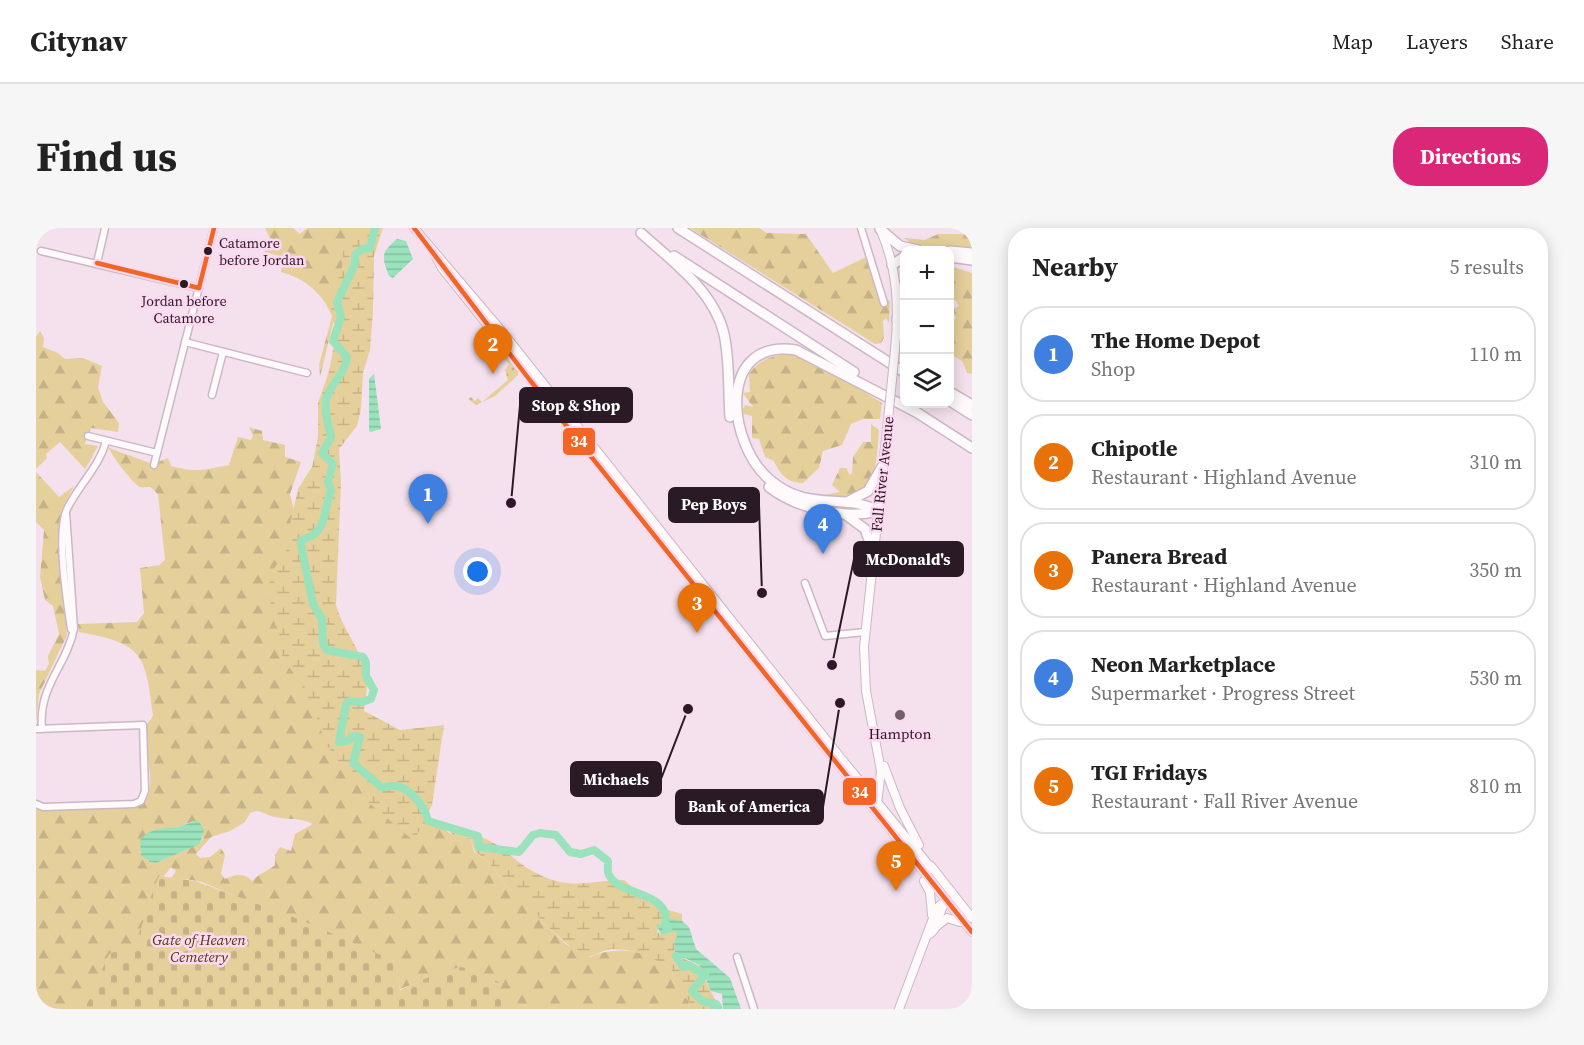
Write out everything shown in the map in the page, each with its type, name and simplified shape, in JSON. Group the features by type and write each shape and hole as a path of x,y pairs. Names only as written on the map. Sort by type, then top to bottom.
{"highway":[{"path":"678,228 900,369"},
{"path":"880,228 900,246"},
{"path":"638,230 716,284 972,448"},
{"path":"638,230 697,285 717,316 725,338 732,429 747,464 762,482 782,496 804,506 861,514 878,511"},
{"path":"954,251 972,253"},
{"path":"954,258 972,260"},
{"path":"892,266 900,260"},
{"path":"892,266 900,266"},
{"path":"897,320 901,300"},
{"path":"878,511 844,503 816,502 796,496 771,481 755,465 743,442 736,417 737,390 747,368 757,358 770,351 796,350 916,412"},
{"path":"954,395 972,405"},
{"path":"954,404 972,416"},
{"path":"844,503 868,491 882,467"},
{"path":"827,510 847,515 861,524 867,531 874,554"}],"main road":[{"path":"414,228 500,329 932,869"},
{"name":"Fall River Avenue","path":"880,228 892,266 897,320 865,632 866,691 882,778 878,802 880,818"},
{"path":"434,253 442,268 529,379 969,929"},
{"name":"Fall River Avenue","path":"879,757 900,808 932,869 972,918"},
{"path":"863,783 877,785 882,778"},
{"path":"913,861 930,892 932,932"},
{"path":"899,1009 950,891"},
{"path":"932,920 939,903 945,901"},
{"path":"932,932 948,918 956,920 969,929"}],"street":[{"path":"97,263 105,228"},
{"path":"154,465 214,228"},
{"path":"861,228 884,303"},
{"path":"41,251 199,288"},
{"path":"185,342 307,373"},
{"path":"212,395 223,352"},
{"path":"88,436 157,453"},
{"path":"36,804 43,807 134,804 141,801 145,791 143,725 39,729 42,701 71,641 63,530 66,512 102,452 106,441"},
{"path":"806,583 825,636 865,632"},
{"path":"737,957 754,1009"}],"green space":[{"path":"265,228 293,228 300,234 307,228 377,228 333,324 320,377 319,365 332,316 324,301 312,288 298,278 281,272 283,257 264,252 272,242"},
{"path":"359,228 383,228 374,256 370,350 363,373 361,409 357,426 339,449 341,483 336,605 366,673 364,711 400,730 444,725 432,805 414,841 369,803 361,785 344,769 324,741 315,711 299,681 282,657 282,641 272,616 268,587 273,570 292,542 290,524 298,489 312,467 318,437 318,403 329,371 336,331 331,307 333,296 342,267 343,252 350,237"},
{"path":"690,228 759,228 767,233 806,234 833,273 866,257 879,301 881,303 890,300 889,323 886,318 883,321 884,338 881,343 875,344"},
{"path":"938,234 972,234 972,250 954,248 954,246 914,245 904,238 925,240"},
{"path":"954,267 972,273 972,374 967,373 962,361 954,356 954,319 956,318 954,308 959,306 954,300"},
{"path":"40,331 44,338 43,347 58,353 65,359 83,358 102,366 98,387 103,402 119,423 118,432 91,428 85,444 98,446 85,469 60,442 46,454 47,458 36,469 36,337"},
{"path":"493,338 518,370 518,375 495,396 476,405 468,399 471,397 475,401 478,398 482,402 508,380 505,370 509,364 490,340"},
{"path":"793,354 857,387 882,403 880,419 863,419 851,424 842,445 823,451 819,468 803,483 788,479 774,461 765,457 759,439 752,438 752,416 743,414 742,411 745,405 753,407 743,393 750,392 749,374 758,364 768,358"},
{"path":"871,424 879,430 876,459 870,480 864,488 855,493 843,497 826,498 824,495 840,492 832,485 840,468 846,468 850,475 853,457 863,442 871,442"},
{"path":"249,427 262,431 263,440 285,445 285,457 301,462 290,494 295,514 297,606 424,816 454,836 470,838 474,852 487,860 507,887 530,902 542,922 567,945 590,957 612,951 643,954 672,970 675,987 688,1000 690,1009 503,1009 448,971 400,989 393,960 373,965 352,946 202,882 186,879 169,881 176,871 171,867 161,880 144,932 88,1009 36,1009 36,808 44,810 142,805 148,797 150,788 146,731 153,715 143,665 128,647 100,636 79,632 78,624 137,622 144,613 140,568 159,565 165,560 158,494 150,487 137,485 109,448 153,464 168,458 171,466 200,470 229,465 238,437 251,440 253,436","holes":["257,811 313,824 295,834 291,851 280,847 275,855 275,865 252,881 242,875 225,879 221,874 225,855 221,848 210,857 200,858 196,854 211,837 230,831 245,822 250,813","194,821 203,837 200,844 156,863 148,861 140,852 152,831 178,827"]},
{"path":"36,472 59,497 74,486 62,509 58,540 67,635 39,694 36,722 36,670 45,671 49,664 48,656 59,634 53,606 45,600 40,577 44,530 36,522"},
{"path":"450,832 482,837 533,871 557,881 576,883 624,880 655,906 682,914 682,923 668,921 657,931 661,935 676,930 678,936 674,942 676,962 679,964 682,958 704,968 707,984 720,1009 690,1009 688,1000 675,987 672,970 644,955 614,949 582,957 542,922 529,902 507,887 487,860 475,852 470,838 454,836"},
{"name":"Gate of Heaven Cemetery","path":"159,876 195,881 301,920 394,961 400,990 445,970 462,967 499,982 498,990 506,1009 85,1009 109,954 132,945 135,941"}],"shaded area":[{"path":"397,239 406,241 413,259 393,278 389,276 384,256"},
{"path":"374,374 381,429 371,432 369,431 369,379"},
{"path":"198,820 204,830 200,844 156,863 150,862 141,855 140,840 144,836 158,829 178,827"},
{"path":"670,919 682,921 689,927 696,949 730,978 741,1009 723,1009 722,994 711,991 704,971 699,965 684,958 679,964 676,962 674,942 677,936 676,931 661,935 656,924 662,925"}],"waterway":[{"path":"375,228 370,248 362,249 355,255 355,264 337,302 341,317 333,341 347,357 344,368 326,400 326,414 331,438 322,453 333,464 328,482 331,491 321,527 317,532 302,540 301,545 313,604 322,619 323,644 327,650 363,657 366,662 366,676 374,690 371,699 362,702 349,701 346,704 339,742 348,741 353,736 360,737 353,763 381,787 397,786 409,792 423,809 428,821 478,836 479,847 519,852 533,835 540,833 556,835 570,852 581,854 594,850 608,861 608,874 615,882 654,900 661,906 665,915 665,926 668,929"},
{"path":"676,956 683,967 688,965 705,975 692,991 702,1001 716,1004 718,1007 714,1009"}],"transit line":[{"name":"34","path":"199,288 214,228"},
{"name":"34","path":"414,228 529,379 972,932"},
{"name":"34","path":"97,263 199,288"}],"place":[{"name":"Catamore before Jordan","path":"208,251"},
{"name":"Jordan before Catamore","path":"184,284"},
{"name":"Chipotle","path":"493,374"},
{"name":"Stop & Shop","path":"511,503"},
{"name":"The Home Depot","path":"428,524"},
{"name":"Neon Marketplace","path":"823,554"},
{"name":"Pep Boys","path":"762,593"},
{"name":"Panera Bread","path":"697,633"},
{"name":"McDonald's","path":"832,665"},
{"name":"Bank of America","path":"840,703"},
{"name":"Michaels","path":"688,709"},
{"name":"Hampton","path":"900,715"},
{"name":"TGI Fridays","path":"896,891"}]}
